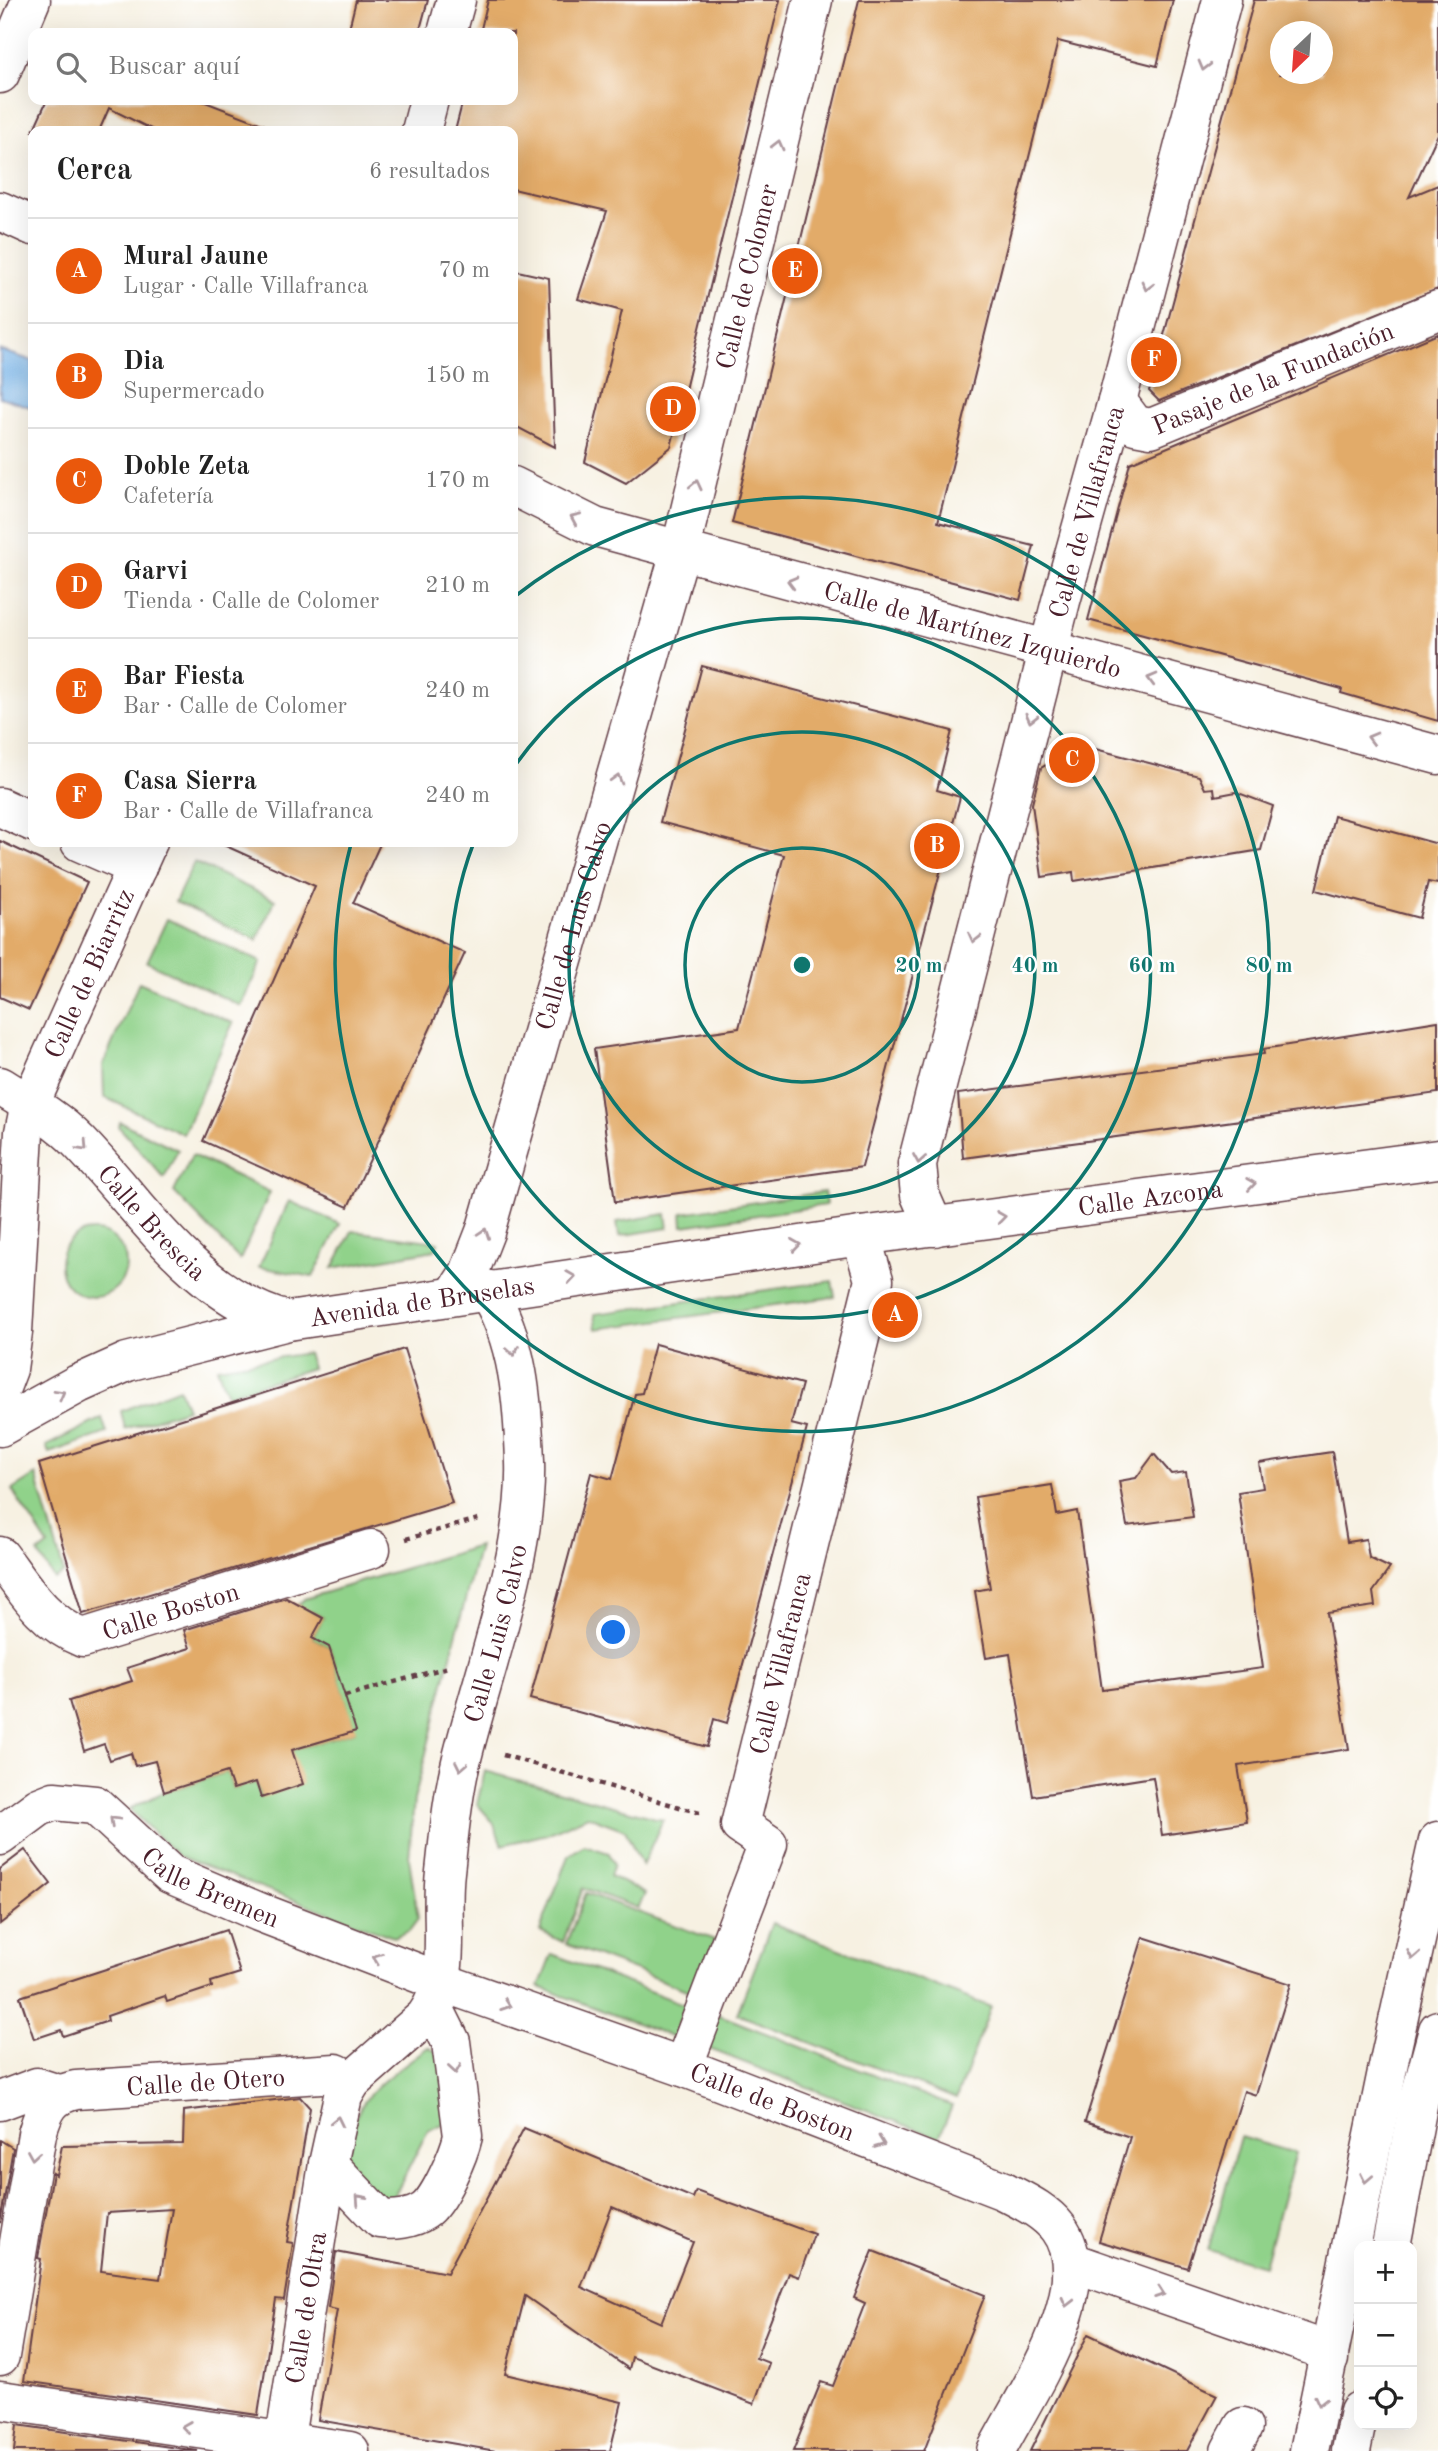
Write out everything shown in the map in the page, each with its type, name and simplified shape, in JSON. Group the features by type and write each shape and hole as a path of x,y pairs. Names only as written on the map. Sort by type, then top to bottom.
{"street":[{"path":"0,74 31,0"},
{"path":"448,28 456,0"},
{"name":"Calle de Colomer","path":"680,552 813,0"},
{"name":"Calle de Villafranca","path":"934,1227 920,1195 917,1164 1048,652 1222,0"},
{"path":"422,126 428,105"},
{"path":"0,211 28,224"},
{"name":"Pasaje de la Fundación","path":"1117,401 1135,425 1151,428 1438,310"},
{"name":"Calle de Martínez Izquierdo","path":"518,488 595,527 680,552 1438,755"},
{"name":"Calle de Luis Calvo","path":"471,1292 469,1273 485,1232 680,552"},
{"path":"0,807 28,820"},
{"path":"106,847 142,854"},
{"name":"Calle de Biarritz","path":"15,1095 142,854"},
{"path":"0,1390 8,1369 13,1332 24,1132 15,1095"},
{"name":"Calle Brescia","path":"15,1095 52,1118 78,1141 201,1276 234,1301 264,1315 288,1321"},
{"name":"Calle Azcona","path":"861,1236 1438,1159"},
{"name":"Avenida de Bruselas","path":"0,1427 78,1384 127,1362 288,1321 861,1236"},
{"name":"Calle Villafranca","path":"740,1825 874,1280 861,1236"},
{"name":"Calle Luis Calvo","path":"437,1994 444,1876 466,1744 522,1518 525,1462 510,1335 503,1314 471,1292"},
{"name":"Calle Boston","path":"0,1556 40,1610 66,1631 83,1638 371,1549"},
{"name":"Calle Bremen","path":"0,1836 38,1807 54,1801 95,1805 170,1874 327,1940 437,1994"},
{"path":"682,2067 768,1844 740,1825"},
{"path":"1309,2451 1390,2057 1438,1841"},
{"path":"328,2164 380,2220 412,2217 425,2210 433,2201 460,2150 463,2127 451,2042 437,1994 352,2081"},
{"name":"Calle de Boston","path":"437,1994 682,2067 1004,2191 1037,2208 1057,2227 1072,2262 1072,2280 1062,2322 996,2451"},
{"path":"1390,2057 1413,2038 1438,2029"},
{"path":"1392,2241 1419,2100 1438,2029"},
{"name":"Calle de Otero","path":"0,2101 37,2087 58,2094 76,2090 336,2073 352,2081"},
{"name":"Calle de Oltra","path":"284,2446 328,2164 338,2111 352,2081"},
{"path":"0,2356 37,2134 43,2113 58,2094"},
{"path":"1072,2262 1316,2347 1329,2359"},
{"path":"0,2400 284,2446 350,2451"},
{"path":"1352,2451 1356,2430"}],"path":[{"path":"345,1696 489,1656"},
{"path":"466,1744 740,1825"}],"green space":[{"path":"194,862 275,900 257,940 175,902"},
{"path":"167,919 261,962 241,1006 147,962"},
{"path":"139,982 233,1023 183,1134 104,1097 103,1065"},
{"path":"120,1122 178,1150 164,1178 119,1127"},
{"path":"192,1155 270,1192 240,1260 174,1192"},
{"path":"824,1192 826,1205 683,1226 682,1213"},
{"path":"289,1201 340,1224 313,1277 259,1267"},
{"path":"666,1214 668,1228 619,1236 617,1222"},
{"path":"93,1231 106,1234 116,1241 123,1251 126,1264 123,1277 116,1287 106,1294 93,1297 80,1294 70,1287 63,1277 60,1264 63,1251 70,1241 80,1234"},
{"path":"352,1231 438,1242 435,1250 333,1268"},
{"path":"832,1281 835,1297 596,1329 594,1314"},
{"path":"307,1353 312,1368 227,1395 217,1367"},
{"path":"179,1388 187,1409 125,1429 121,1411"},
{"path":"102,1418 107,1433 49,1453 46,1446"},
{"path":"36,1475 64,1573 54,1579 38,1553 48,1545 12,1490"},
{"path":"479,1546 414,1800 409,1858 418,1919 409,1931 393,1937 178,1856 129,1809 164,1792 227,1772 233,1789 256,1782 261,1798 292,1750 355,1731 329,1647 312,1638 323,1618 312,1612 310,1618 294,1610 304,1599"},
{"path":"485,1771 663,1820 642,1866 625,1830 588,1816 547,1834 502,1845 493,1822 477,1804"},
{"path":"584,1845 609,1853 614,1864 610,1876 645,1894 638,1908 583,1888 563,1942 540,1931 568,1856"},
{"path":"586,1893 715,1940 694,1993 566,1944"},
{"path":"772,1923 991,2007 956,2099 737,2014"},
{"path":"552,1954 686,2005 673,2037 539,1987"},
{"path":"717,2014 952,2106 939,2138 704,2047"},
{"path":"428,2047 441,2055 446,2123 428,2130 393,2199 404,2207 386,2209 341,2164 353,2122 361,2107 381,2083"},
{"path":"1240,2137 1295,2153 1264,2266 1208,2250"}],"water":[{"path":"0,350 28,359 28,406 0,397"}],"building":[{"path":"356,0 428,0 420,28 349,28"},
{"path":"488,0 780,0 671,447 626,483 585,462 622,311 578,299 607,211 518,190 518,126 456,126 462,105 518,105 518,28 481,28"},
{"path":"859,0 1173,0 1157,66 1058,41 938,522 1034,546 1020,600 732,523"},
{"path":"1254,0 1438,0 1438,134 1409,197 1438,185 1438,289 1159,401 1149,391"},
{"path":"45,105 213,105 267,126 145,126 109,108 101,126 35,126"},
{"path":"518,271 549,278 555,447 518,428"},
{"path":"1438,334 1438,721 1341,693 1342,689 1088,620 1130,463"},
{"path":"702,666 952,731 937,790 960,797 862,1167 615,1202 594,1049 739,1028 784,855 660,822"},
{"path":"1080,745 1199,776 1205,789 1214,788 1215,796 1236,792 1273,806 1261,850 1074,881 1073,872 1042,877 1032,804 1041,768"},
{"path":"1334,816 1438,844 1438,884 1428,882 1419,918 1316,890"},
{"path":"0,841 87,882 29,1010 0,997"},
{"path":"228,847 379,847 353,903 465,953 348,1207 203,1141 315,886"},
{"path":"1438,1021 1438,1093 963,1158 958,1094 1264,1054 1263,1049"},
{"path":"655,1344 802,1384 791,1424 807,1428 727,1723 714,1719 707,1747 530,1699 591,1473 612,1479 635,1394 642,1393"},
{"path":"404,1349 452,1503 83,1614 39,1464"},
{"path":"1332,1452 1347,1542 1366,1539 1369,1558 1390,1568 1373,1592 1375,1606 1327,1613 1349,1749 1238,1766 1247,1822 1162,1835 1153,1777 1033,1796 1010,1654 986,1658 975,1591 990,1588 975,1497 1052,1485 1057,1515 1077,1511 1102,1690 1263,1668 1238,1492 1263,1488 1259,1463"},
{"path":"1154,1454 1171,1474 1186,1472 1193,1517 1127,1526 1119,1481 1136,1478"},
{"path":"286,1598 323,1618 312,1638 329,1647 356,1731 292,1750 303,1784 261,1798 256,1782 233,1789 227,1772 164,1792 155,1761 135,1766 131,1753 110,1760 104,1744 84,1751 69,1701 132,1681 127,1668 190,1648 184,1630"},
{"path":"25,1850 51,1884 0,1924 0,1869"},
{"path":"226,1930 240,1973 211,1982 212,1987 167,2002 165,1996 107,2016 108,2021 63,2036 61,2030 34,2039 20,1997"},
{"path":"1143,1937 1291,1984 1256,2095 1244,2091 1188,2268 1099,2241 1130,2137 1085,2122"},
{"path":"300,2097 310,2108 287,2242 293,2243 284,2300 276,2299 258,2415 24,2381 41,2259 38,2258 53,2173 56,2175 62,2146 183,2144 184,2111","holes":["172,2209 160,2279 101,2271 107,2213"]},
{"path":"524,2128 693,2198 696,2191 814,2234 799,2277 789,2273 756,2358 769,2363 754,2404 632,2357 629,2369 525,2296 505,2374 622,2402 610,2451 496,2451 318,2420 337,2310 328,2308 336,2252 447,2273","holes":["612,2207 693,2242 661,2323 581,2287"]},
{"path":"0,2140 13,2148 0,2223"},
{"path":"873,2251 985,2295 924,2451 793,2451 821,2382 833,2386 865,2303 854,2298"},
{"path":"1088,2334 1217,2395 1187,2451 1030,2451"},
{"path":"17,2425 198,2451 14,2451"}],"place":[{"name":"Bar Fiesta","path":"795,271"},
{"name":"Casa Sierra","path":"1154,360"},
{"name":"Garvi","path":"673,409"},
{"name":"Doble Zeta","path":"1072,760"},
{"name":"Dia","path":"937,846"},
{"name":"Mural Jaune","path":"895,1315"}]}
